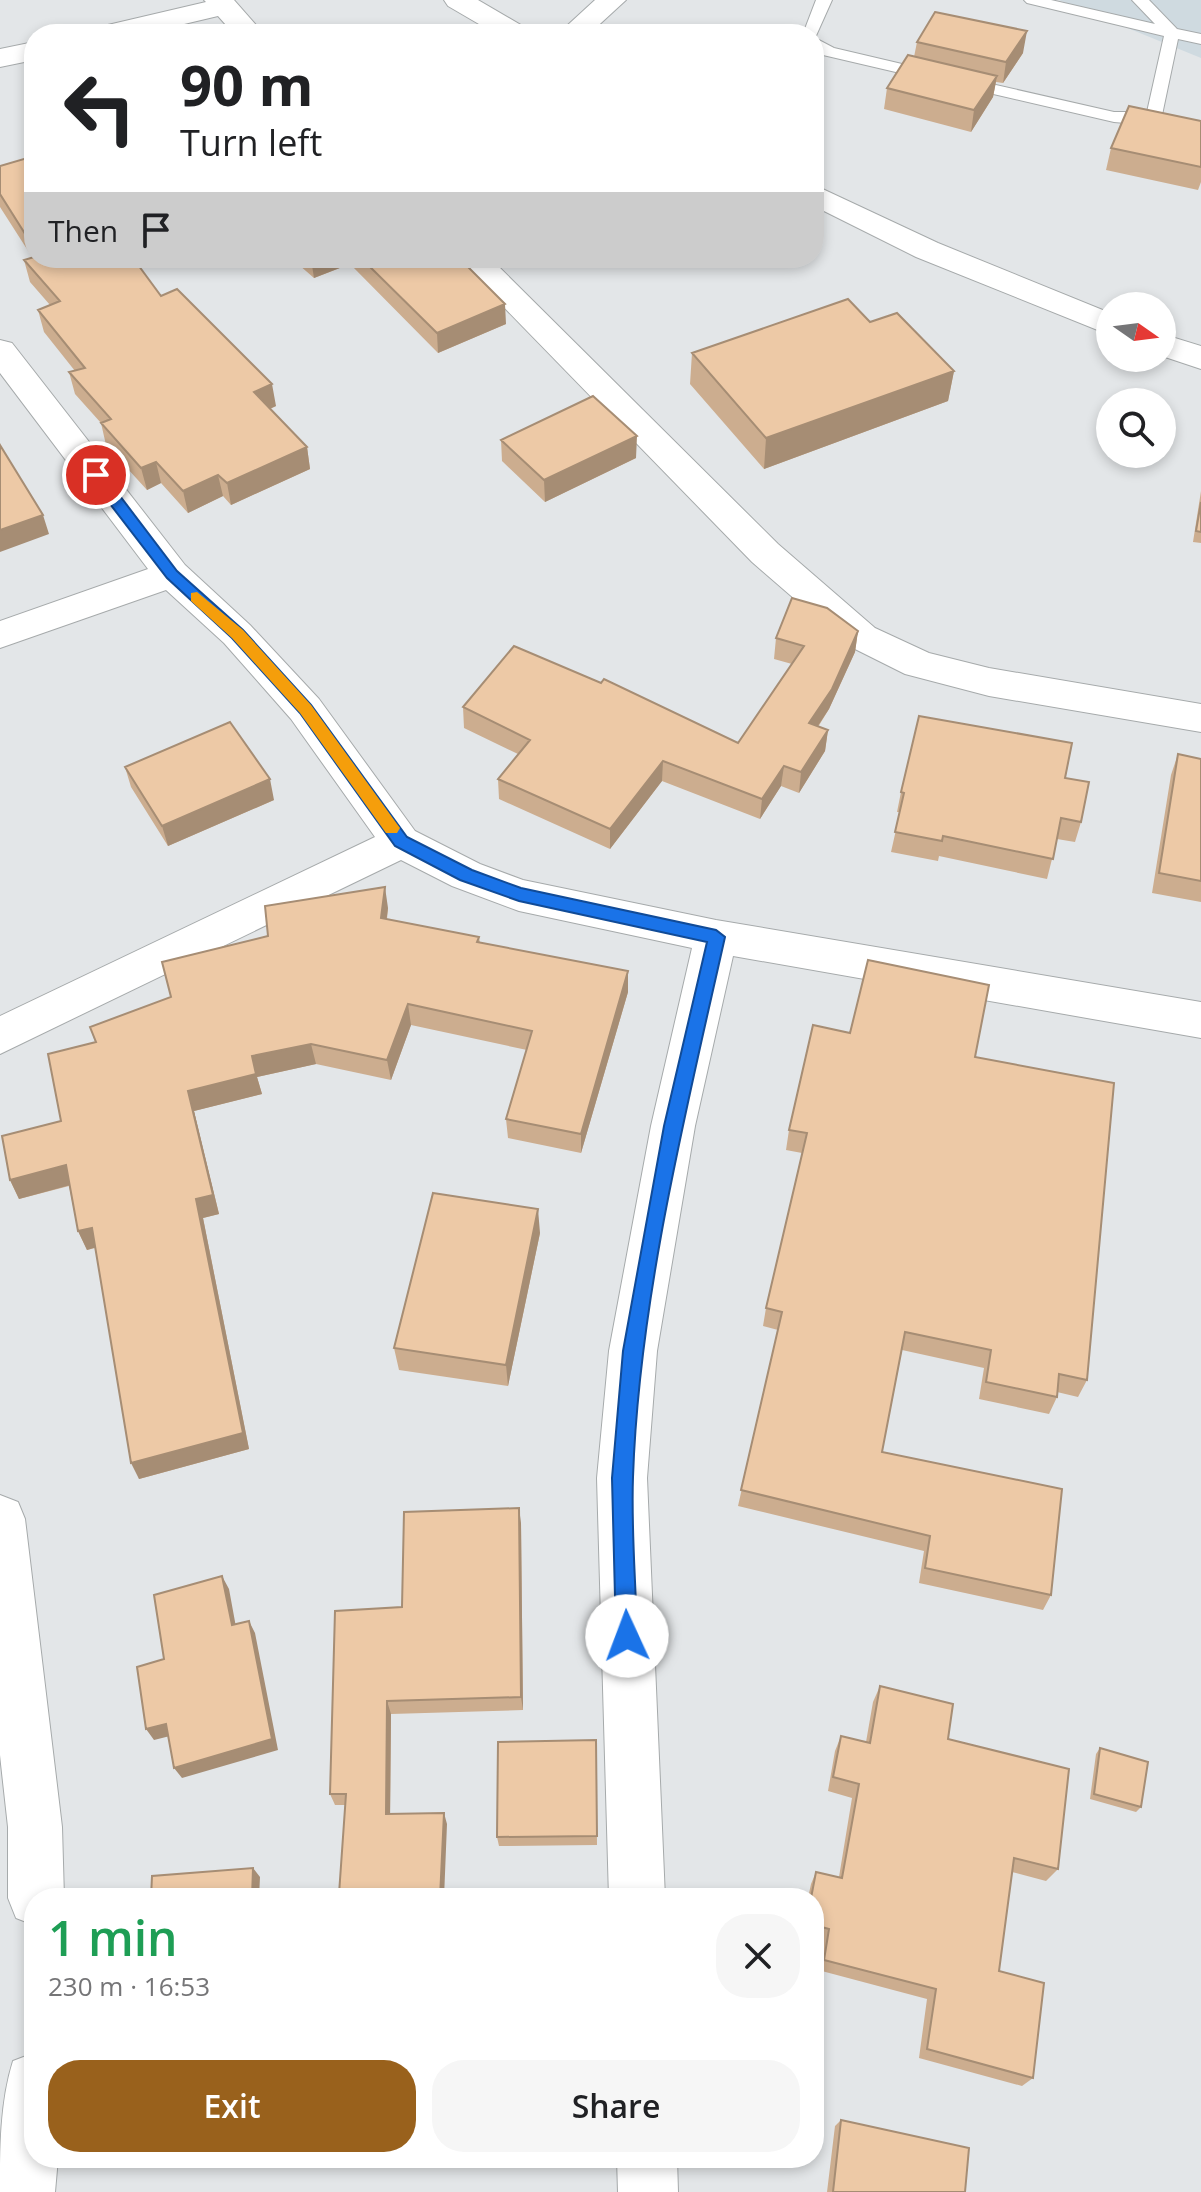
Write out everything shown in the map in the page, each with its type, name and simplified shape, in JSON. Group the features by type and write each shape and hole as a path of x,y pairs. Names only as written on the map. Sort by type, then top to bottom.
{"main road":[{"path":"458,0 499,24"},
{"path":"584,24 612,0"},
{"path":"142,24 220,3 240,24"},
{"path":"0,58 24,53"},
{"path":"824,199 927,250 1096,319"},
{"path":"482,268 765,553 862,637 918,664 989,682 1201,718"},
{"path":"1176,349 1201,358"},
{"path":"0,350 172,574 237,634 305,709 401,842 466,875 519,895 716,937 1201,1020"},
{"path":"0,635 172,574"},
{"path":"0,1036 401,842"},
{"path":"637,1888 624,1577 624,1462 636,1336 673,1126 716,937"},
{"path":"0,1519 35,1827 36,1888"},
{"path":"25,2192 27,2168"},
{"path":"647,2168 648,2192"}],"lane":[{"path":"815,24 824,0"},
{"path":"1032,0 1201,39"},
{"path":"1140,0 1172,33"},
{"path":"824,49 1114,117 1137,119 1154,115 1172,33"}],"shaded area":[{"path":"1059,0 1201,0 1201,58"}],"building":[{"path":"935,12 1027,31 1006,62 917,42"},
{"path":"908,55 997,76 974,110 887,88"},
{"path":"1129,106 1201,121 1201,167 1111,148"},
{"path":"24,159 24,232 0,194 0,166"},
{"path":"31,268 140,268 161,296 177,289 272,384 254,392 307,447 227,483 218,475 183,491 156,462 141,468 101,423 111,419 69,372 85,368 38,310 60,301"},
{"path":"371,268 469,268 505,304 437,333"},
{"path":"848,299 870,322 897,313 954,371 766,438 692,353"},
{"path":"593,396 637,436 544,480 501,440"},
{"path":"0,445 43,515 0,530"},
{"path":"1201,502 1201,532 1196,531"},
{"path":"792,598 827,608 858,631 832,689 809,723 828,730 801,772 784,766 762,799 663,761 610,829 498,779 530,740 463,707 514,646 601,683 604,679 738,743 804,646 776,638"},
{"path":"919,716 1072,743 1065,778 1089,782 1081,822 1061,818 1053,859 943,836 942,841 895,832"},
{"path":"230,722 270,779 162,826 125,767"},
{"path":"1178,754 1201,759 1201,881 1159,873"},
{"path":"385,887 381,918 479,937 477,942 628,971 581,1134 506,1119 532,1031 408,1004 387,1060 311,1044 252,1056 256,1074 188,1091 213,1195 196,1199 243,1433 131,1463 92,1228 78,1231 66,1165 10,1180 2,1136 61,1121 48,1054 96,1042 90,1027 171,997 162,962 268,936 265,906"},
{"path":"868,960 989,985 975,1057 1114,1083 1087,1380 1059,1374 1057,1397 986,1382 991,1350 905,1332 882,1452 1062,1489 1051,1595 925,1568 930,1536 741,1490 782,1312 766,1308 807,1133 789,1130 813,1025 850,1033"},
{"path":"433,1193 538,1209 506,1365 394,1348"},
{"path":"519,1508 521,1697 387,1701 386,1814 444,1813 440,1888 339,1888 346,1794 330,1794 335,1611 402,1607 404,1512"},
{"path":"222,1576 232,1625 249,1621 272,1739 174,1768 166,1724 146,1729 137,1667 164,1659 154,1595"},
{"path":"880,1686 953,1704 948,1739 1069,1769 1058,1869 1014,1858 999,1971 1044,1983 1033,2078 927,2049 936,1989 824,1960 829,1929 824,1928 824,1888 813,1888 816,1872 842,1878 859,1784 833,1777 841,1736 870,1743"},
{"path":"596,1740 597,1836 497,1837 498,1742"},
{"path":"1100,1748 1148,1762 1141,1807 1094,1794"},
{"path":"253,1868 252,1888 151,1888 152,1876"},
{"path":"841,2120 969,2148 965,2192 833,2192"}],"slow traffic":[{"path":"197,597 237,634 305,709 392,828"}],"route":[{"path":"96,475 172,574 237,634 305,709 401,842 466,875 519,895 716,937 673,1126 633,1351 622,1478 627,1636"}]}
